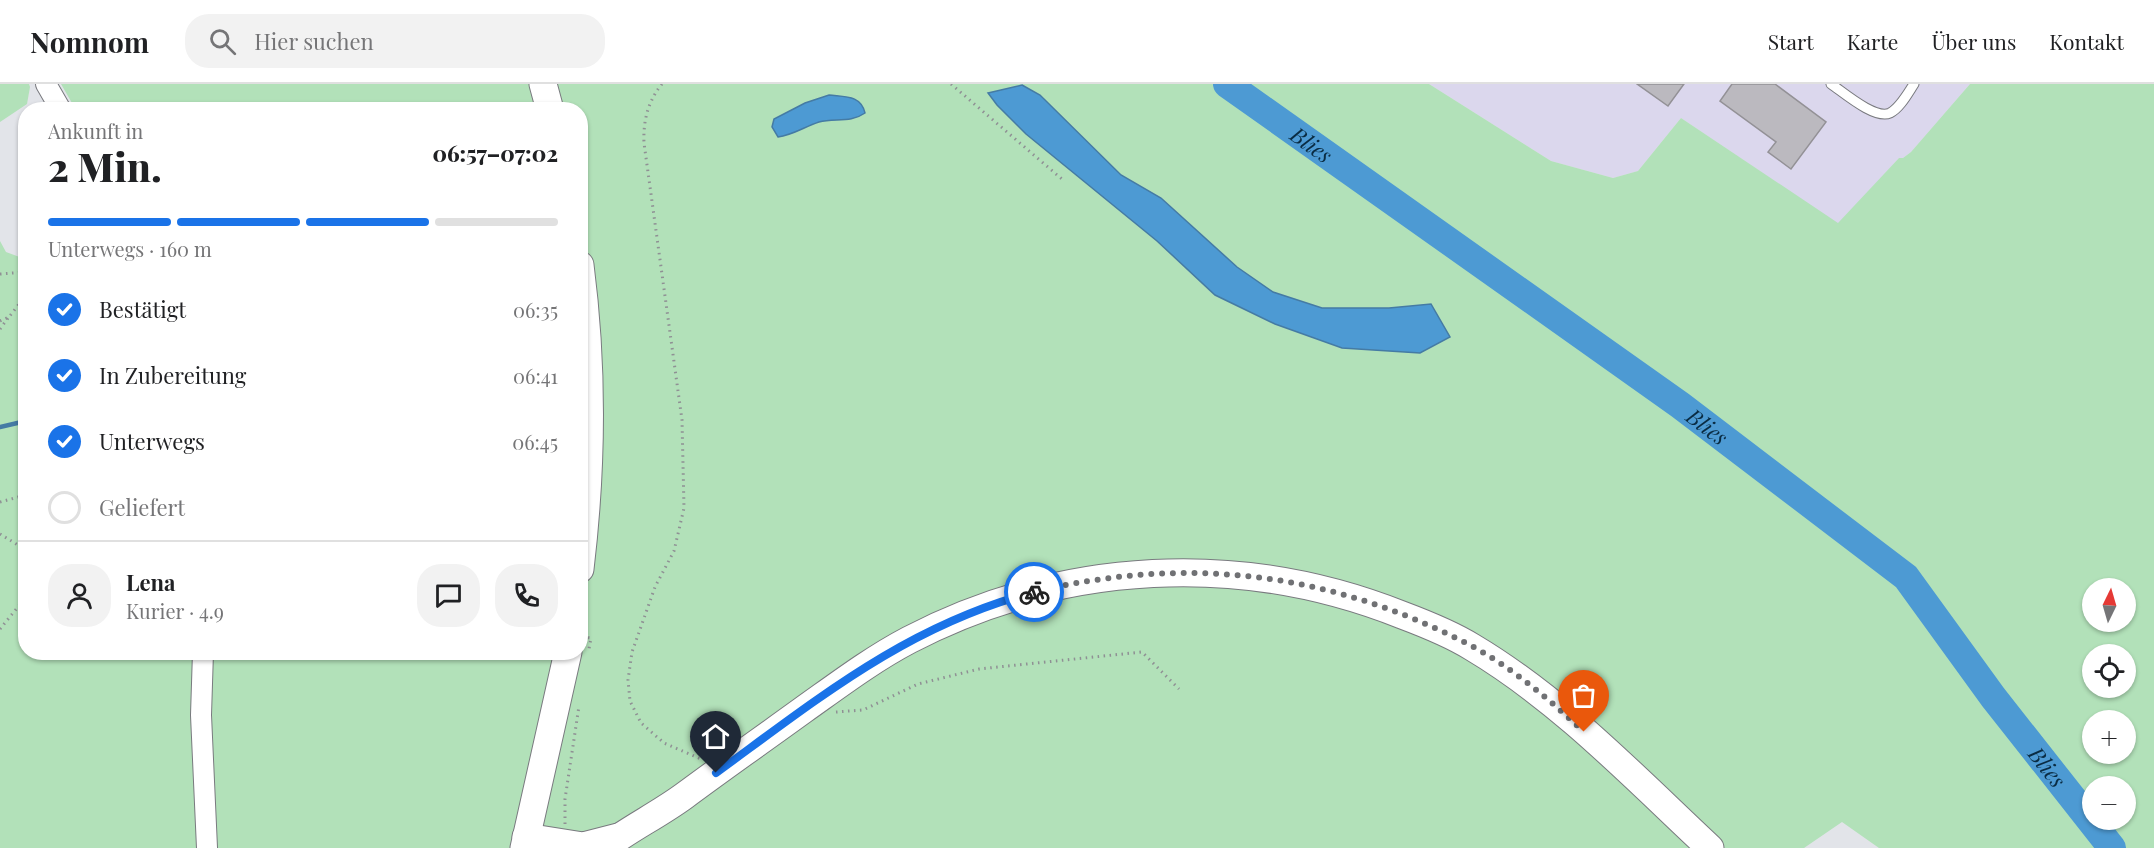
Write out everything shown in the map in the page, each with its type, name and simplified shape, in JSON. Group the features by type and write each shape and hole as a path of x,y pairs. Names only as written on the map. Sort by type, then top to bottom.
{"street":[{"path":"46,84 56,102"},
{"path":"543,84 548,102"},
{"path":"588,369 588,440"},
{"path":"577,660 525,843 583,846 611,842 674,803 861,669 915,638 969,613 1032,592 1107,577 1202,572 1250,575 1365,600 1469,645 1552,702 1710,848"},
{"path":"203,660 201,715 207,848"}],"lane":[{"path":"1831,84 1868,110 1880,114 1890,113 1896,108 1914,84"}],"path":[{"path":"662,84 656,91 648,110 644,126 644,143 682,420 684,508 674,551 655,587 632,652 628,680 630,701 641,723 664,743 698,757 716,773"},
{"path":"951,84 1063,180"},
{"path":"0,274 18,273"},
{"path":"0,329 18,305"},
{"path":"0,321 9,317"},
{"path":"0,502 18,497"},
{"path":"0,534 18,545"},
{"path":"0,629 18,606"},
{"path":"0,620 7,618"},
{"path":"817,700 823,707 833,712 843,713 863,710 918,684 979,669 1142,652 1179,688"},
{"path":"565,826 565,799 580,703"}],"shaded area":[{"path":"1429,84 1970,84 1911,152 1899,158 1838,224 1681,118 1638,171 1613,178 1551,161"}],"green space":[{"path":"0,84 29,84 27,102 18,102 18,110 0,122"},
{"path":"61,84 1429,84 1551,161 1613,178 1638,171 1681,118 1838,223 1899,158 1911,152 1970,84 2154,84 2154,848 1879,848 1842,822 1804,848 0,848 0,241 6,252 18,256 18,660 588,660 588,102 71,102","holes":["1040,95 1121,175 1161,198 1237,267 1273,292 1322,308 1389,308 1431,304 1342,348 1275,324 1215,295 1157,241"]}],"water":[{"path":"1022,85 1040,95 1121,175 1161,198 1237,267 1273,292 1322,308 1389,308 1431,304 1450,337 1420,353 1342,348 1275,324 1215,295 1157,241 1026,134 988,93"},
{"path":"829,95 856,100 865,113 849,119 819,122 778,137 772,127 774,119 805,103"}],"building":[{"path":"1637,84 1684,84 1668,106"},
{"path":"1732,84 1775,84 1826,122 1791,169 1768,152 1776,142 1720,101"}],"waterway":[{"name":"Blies","path":"1227,84 1680,405 1906,577 1993,697 2112,848"},
{"path":"0,427 18,423"}],"way so far":[{"path":"1034,592 1107,577 1202,572 1250,575 1365,600 1469,645 1552,702 1584,732"}],"route":[{"path":"716,773 861,669 907,642 952,620 1003,600 1034,592"}]}
